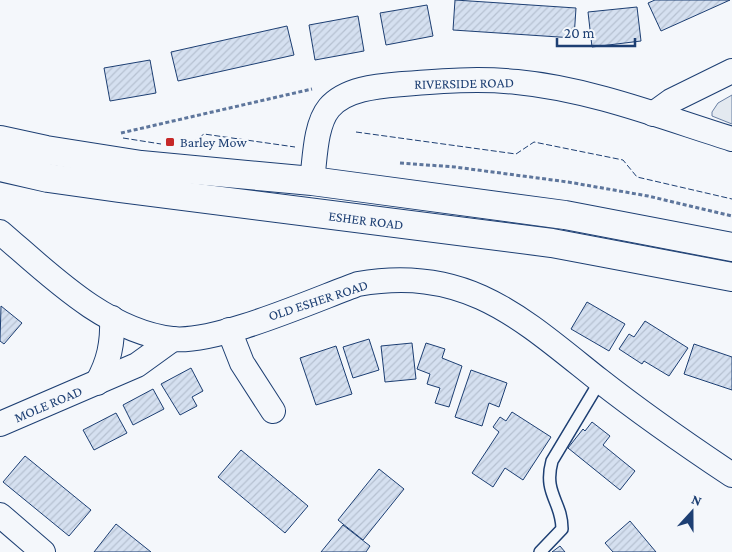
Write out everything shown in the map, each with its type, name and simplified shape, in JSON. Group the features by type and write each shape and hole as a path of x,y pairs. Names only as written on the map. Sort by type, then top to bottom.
{"main road":[{"path":"0,140 46,150 141,165 312,180 565,215 732,247"},
{"name":"ESHER ROAD","path":"0,167 48,178 119,188 552,243 732,276"}],"street":[{"path":"653,114 671,101 732,71"},
{"name":"RIVERSIDE ROAD","path":"340,98 380,86 470,80 516,82 583,94 732,139"},
{"path":"312,180 318,139 324,116 340,98"},
{"name":"OLD ESHER ROAD","path":"0,232 72,291 112,318 143,331 173,339 206,336 229,330 358,284 393,280 425,280 465,290 502,307 528,323 600,381 732,475"},
{"name":"MOLE ROAD","path":"97,384 106,367 111,345 112,318"},
{"path":"229,330 242,363 273,411"},
{"name":"MOLE ROAD","path":"0,424 97,384 137,365 173,339"},
{"path":"0,516 44,552"}],"lane":[{"path":"540,552 562,529 560,512 550,489 549,474 552,461 600,381"}],"path":[{"path":"113,135 312,89 328,91 340,98"}],"shaded area":[{"path":"732,95 732,124 712,116 712,112 718,103"}],"building":[{"path":"455,0 576,8 574,38 453,30"},
{"path":"655,0 730,0 661,31 648,3"},
{"path":"427,5 433,36 386,45 380,13"},
{"path":"637,7 641,41 592,47 588,12"},
{"path":"358,16 364,51 315,60 309,25"},
{"path":"287,26 294,55 178,81 171,52"},
{"path":"150,60 156,93 110,101 104,68"},
{"path":"587,302 625,324 609,351 571,329"},
{"path":"1,306 22,323 4,344 0,341"},
{"path":"645,321 688,348 669,376 644,361 642,364 619,349 629,334 634,337"},
{"path":"369,339 379,370 353,378 343,347"},
{"path":"412,343 416,379 385,382 381,346"},
{"path":"426,343 445,349 442,358 462,366 449,407 435,403 440,388 427,384 430,374 417,369"},
{"path":"694,344 732,357 732,390 684,374"},
{"path":"336,346 352,394 316,405 300,358"},
{"path":"191,368 203,391 192,397 197,406 180,415 161,384"},
{"path":"471,370 507,383 499,407 489,403 482,426 455,417"},
{"path":"153,389 164,409 133,425 123,405"},
{"path":"512,412 551,437 523,480 505,468 493,487 472,473 499,432 493,427 500,417 506,421"},
{"path":"116,413 127,433 94,450 83,430"},
{"path":"592,422 610,436 603,445 635,471 620,490 568,448 583,429 585,431"},
{"path":"241,450 308,506 285,533 218,477"},
{"path":"25,456 91,510 69,536 3,482"},
{"path":"379,469 404,489 363,540 338,520"},
{"path":"630,521 656,552 613,552 605,543"},
{"path":"116,524 151,552 94,552"},
{"path":"343,525 370,546 366,552 321,552"},
{"path":"560,546 565,552 552,552"}],"fence":[{"path":"356,132 516,154 534,142 623,160 637,177 732,199"},
{"path":"185,148 204,134 295,147"},
{"path":"123,138 161,144"}],"place":[{"name":"Barley Mow","path":"170,142"}]}
